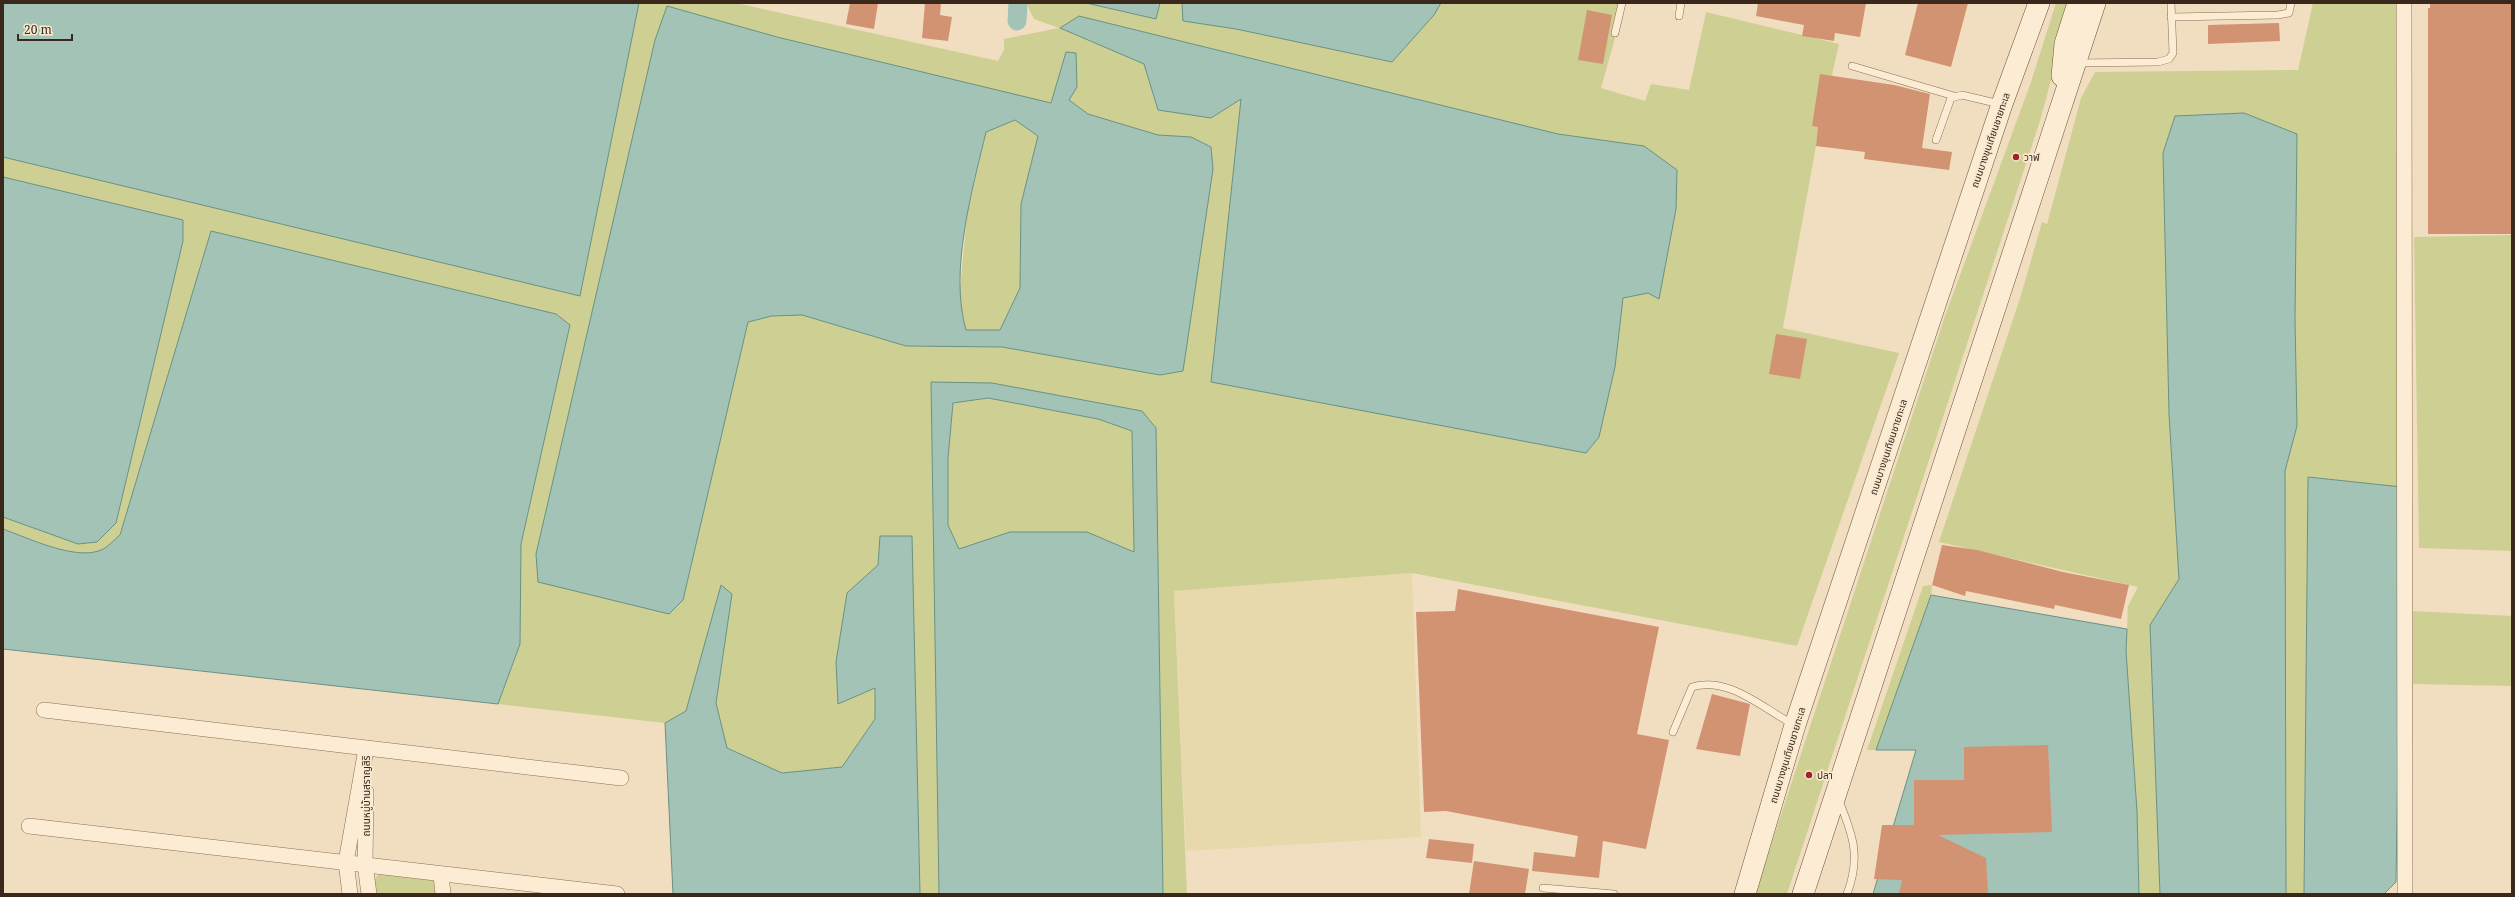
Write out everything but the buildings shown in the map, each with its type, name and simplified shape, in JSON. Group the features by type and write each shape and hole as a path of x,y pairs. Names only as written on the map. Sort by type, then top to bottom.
{"main road":[{"name":"ถนนบางขุนเทียนชายทะเล","path":"1745,894 1795,725 2002,104 2038,3"},
{"path":"2057,117 2065,44 2078,3"},
{"path":"1803,894 2095,3"}],"street":[{"path":"2404,3 2405,894"},
{"path":"44,710 622,778"},
{"name":"ถนนหมู่บ้านสราญสิริ","path":"350,894 346,862 366,749"},
{"name":"ถนนหมู่บ้านสราญสิริ","path":"366,749 365,864 369,894"},
{"path":"29,826 365,864 441,875 617,894"},
{"path":"441,875 443,894"}],"lane":[{"path":"1615,33 1622,3"},
{"path":"1679,16 1681,3"},
{"path":"2075,63 2166,60 2173,54 2171,3"},
{"path":"2171,17 2278,15 2289,13 2291,3"},
{"path":"1852,66 1954,96 1972,96 2002,104"},
{"path":"1936,140 1949,100 1954,96"},
{"path":"1673,732 1692,687 1702,684 1715,684 1730,689 1795,725"},
{"path":"1836,793 1852,833 1856,851 1847,894"},
{"path":"1543,888 1614,894"}],"shaded area":[{"path":"3,3 639,3 580,296 3,157"},
{"path":"1086,3 1160,3 1156,19"},
{"path":"1182,3 1441,3 1434,15 1392,62 1236,29 1183,21"},
{"path":"667,6 777,37 1051,103 1066,52 1076,53 1077,87 1069,100 1088,114 1158,135 1191,137 1211,147 1213,169 1183,371 1160,375 1002,347 906,346 802,315 772,316 748,322 683,600 669,614 538,582 536,554 655,40","holes":["1015,120 1038,136 1021,204 1020,288 1000,330 966,330 961,307 961,257 969,205 986,132"]},
{"path":"1079,16 1558,134 1644,146 1677,170 1676,209 1659,299 1648,293 1623,298 1615,367 1599,437 1586,453 1211,382 1241,99 1211,118 1158,110 1144,64 1060,28"},
{"path":"2244,113 2297,134 2295,319 2297,426 2285,471 2286,894 2160,894 2150,625 2179,579 2169,414 2163,153 2175,116"},
{"path":"3,177 183,220 183,241 116,523 97,542 78,544 3,517"},
{"path":"211,231 556,314 570,325 521,544 520,644 498,704 3,649 3,529 52,547 79,553 91,553 101,550 120,535"},
{"path":"931,382 992,383 1142,411 1156,428 1163,894 939,894","holes":["988,398 1098,419 1132,431 1134,552 1087,532 1010,532 959,549 948,525 948,458 953,403"]},
{"path":"2308,477 2402,487 2396,882 2384,894 2304,894"},
{"path":"880,536 912,536 920,894 673,894 665,723 686,711 721,585 732,594 716,703 727,748 782,773 842,767 875,719 875,688 838,704 836,662 847,593 878,565"},
{"path":"1412,573 1421,837 1186,851 1174,591"},
{"path":"1931,595 2127,629 2126,651 2137,811 2139,894 1873,894 1916,750 1876,750"}],"green space":[{"path":"639,3 736,3 998,61 1004,50 1004,39 1059,28 1034,19 1026,3 1086,3 1156,19 1160,3 1182,3 1183,21 1236,29 1392,62 1434,15 1441,3 1625,3 1601,88 1645,101 1651,84 1689,90 1706,12 1839,44 1816,146 1783,328 1899,353 1797,646 1412,573 1174,591 1187,894 1163,894 1156,428 931,382 939,894 920,894 911,536 847,593 838,704 875,688 875,719 842,767 782,773 727,748 716,703 732,594 721,585 686,711 665,723 498,704 520,644 521,544 570,326 211,231 120,535 101,550 91,553 79,553 52,547 3,529 3,517 78,544 183,241 183,220 3,177 3,157 580,296","holes":["667,6 777,37 1052,104 1066,52 1068,100 1088,114 1158,135 1191,137 1211,147 1213,169 1182,371 1160,375 1002,347 906,346 802,315 772,316 748,322","1079,16 1558,134 1644,146 1659,299 1648,293 1623,298 1615,367 1211,382 1241,98 1158,110 1144,64 1060,28"]},
{"path":"2056,3 2072,3 2040,121 1787,894 1755,894 1945,316 2031,82"},
{"path":"2313,3 2397,3 2402,487 2308,477 2304,894 2286,894 2285,471 2297,426 2295,319 2163,153 2169,414 2179,579 2150,625 2160,894 2139,894 2137,811 2126,651 2128,606 2138,587 1939,542 2021,295 2042,222 2047,224 2081,98 2095,72 2298,70"},
{"path":"1015,120 1038,136 1021,204 1020,288 1000,330 966,330 959,299 967,215 986,132"},
{"path":"2512,235 2512,551 2419,548 2414,237"},
{"path":"988,398 1098,419 1132,431 1134,552 1087,532 1010,532 959,549 948,525 948,458 953,403"},
{"path":"1932,585 1931,596 1876,750 1867,750 1923,586"},
{"path":"2413,611 2512,616 2512,686 2413,684"},
{"path":"379,874 433,877 437,894 376,894 373,881"}],"waterway":[{"path":"1017,21 1018,3"}],"place":[{"name":"วาฬ","path":"2016,157"},
{"name":"ปลา","path":"1809,775"}]}
